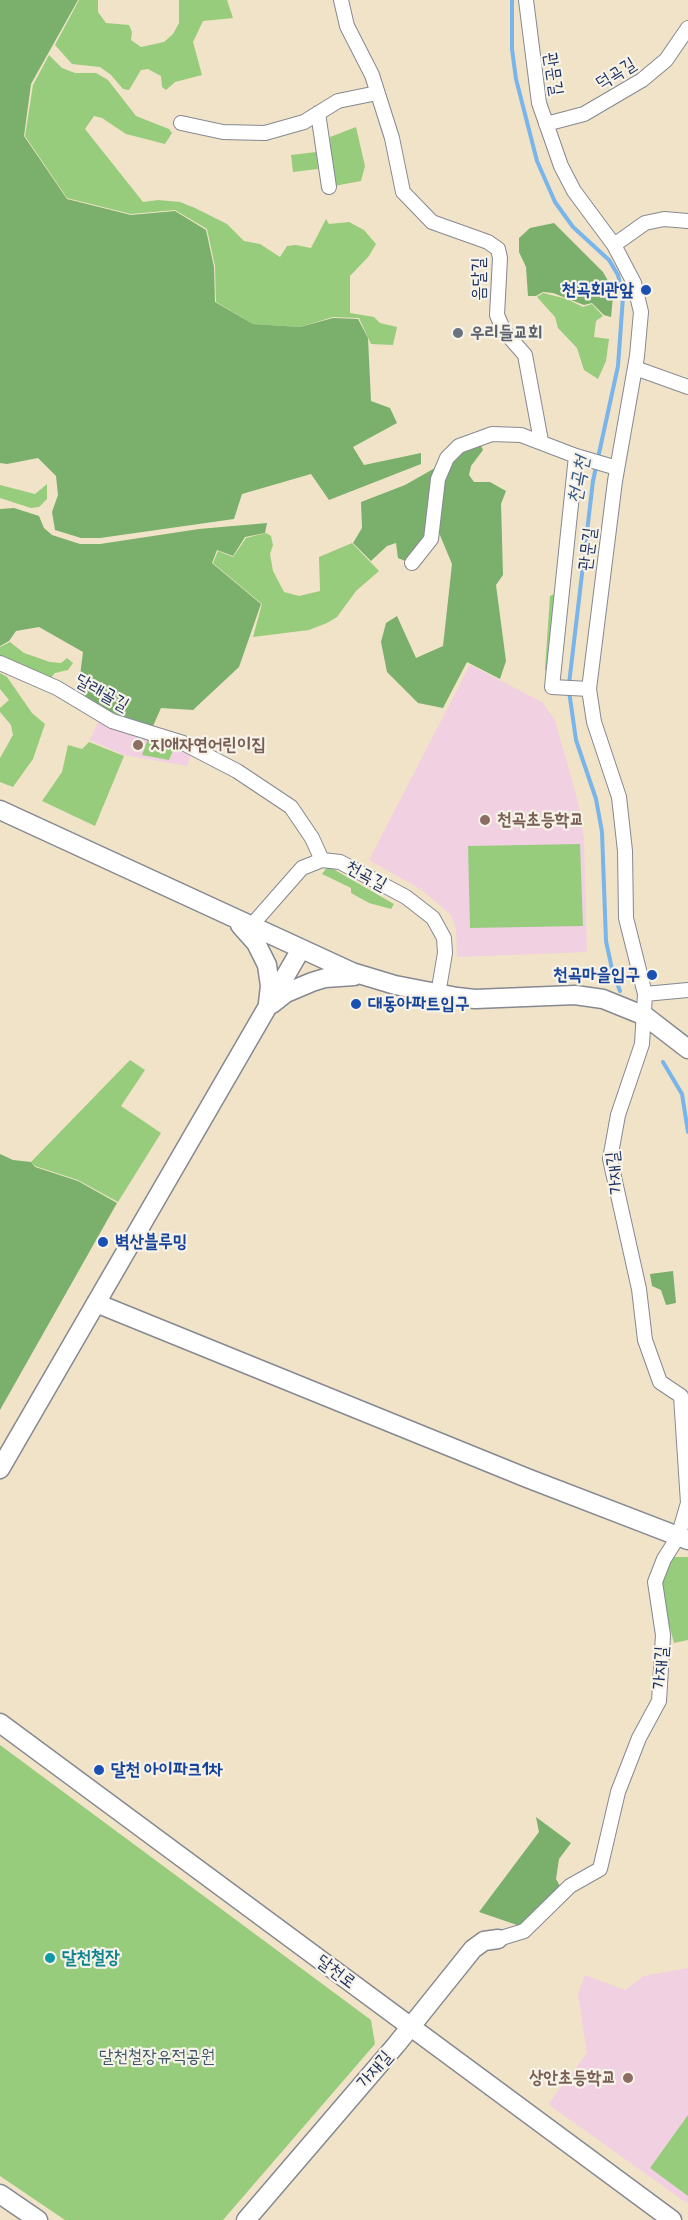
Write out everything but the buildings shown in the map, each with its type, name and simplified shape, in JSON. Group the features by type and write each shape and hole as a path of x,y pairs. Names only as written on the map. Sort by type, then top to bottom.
{"street":[{"name":"음달길","path":"341,0 347,26 363,55 377,93 392,138 401,186 407,198 435,224 488,242 498,249 500,258 497,315 504,331 525,356 540,441"},
{"name":"관문길","path":"526,0 537,92 561,166 574,191 614,245 639,297 640,321 635,368 613,467 586,689 594,722 619,798 626,851 626,918 645,994 645,1016"},
{"name":"덕곡길","path":"546,124 584,114 642,80 666,60 688,28"},
{"path":"181,123 224,132 264,133 303,122 338,101 377,93"},
{"path":"318,113 329,187"},
{"path":"614,245 645,222 664,219 688,221"},
{"path":"635,368 688,387"},
{"path":"412,563 431,539 438,479 452,452 492,434 521,435 579,458 613,467"},
{"path":"579,458 552,687 586,689"},
{"name":"달래골길","path":"0,663 57,688 112,721 183,743 237,771 291,807 312,838 322,860"},
{"path":"0,810 301,949 372,978 438,994 475,999 574,995 619,1004 645,1016 688,1049"},
{"name":"천곡길","path":"251,926 294,874 302,868 322,860 340,862 424,908 433,918 444,938 445,953 438,994"},
{"path":"230,916 256,943 267,965 270,986 266,1009"},
{"path":"0,1469 301,949"},
{"path":"266,1009 286,993 312,982 339,976 372,978"},
{"path":"645,994 688,990"},
{"name":"가재길","path":"246,2220 410,2028 473,1949 484,1941 524,1931 570,1886 600,1869 618,1792 639,1738 659,1701 663,1635 656,1582 664,1559 683,1538 688,1503 682,1399 680,1393 660,1382 645,1340 639,1289 610,1159 618,1115 640,1054 645,1016"},
{"path":"96,1303 683,1538"},
{"name":"달천로","path":"0,1723 672,2220"},
{"path":"0,2194 38,2220"}],"shaded area":[{"name":"천곡초등학교","path":"470,665 542,702 555,720 578,802 584,839 587,952 457,957 456,929 451,915 422,890 369,860"},
{"name":"지애자연어린이집","path":"99,720 165,741 192,753 187,766 124,755 90,740"},
{"name":"상안초등학교","path":"688,1968 688,2204 548,2104 587,2053 578,1994 585,1975 625,1990 644,1976"}],"green space":[{"path":"0,0 78,0 31,84 24,136 67,199 131,215 175,211 206,230 214,267 215,302 253,324 300,327 333,318 358,319 368,338 371,401 390,408 397,423 353,447 364,465 421,453 421,464 329,500 311,474 242,494 234,519 100,538 81,538 55,530 52,512 58,495 56,476 38,458 7,464 0,463"},
{"path":"79,0 98,0 98,12 106,23 129,25 132,32 131,40 141,47 164,42 173,34 179,23 179,0 227,0 233,18 203,21 193,42 202,75 175,82 166,90 162,87 161,76 148,69 141,70 129,90 123,89 111,75 100,67 72,64 55,45"},
{"path":"49,55 62,68 75,73 96,73 108,80 136,116 169,129 172,133 165,144 126,134 102,118 94,116 85,129 143,202 158,200 180,202 195,208 227,224 244,241 260,244 280,257 287,246 311,248 326,219 329,224 349,222 364,230 376,244 369,256 350,276 350,313 374,317 380,323 397,327 393,345 371,344 359,318 333,317 300,327 253,324 216,302 215,266 207,229 175,210 131,214 67,198 25,136 33,85"},
{"path":"356,127 365,166 361,181 334,186 330,137"},
{"path":"316,152 318,169 293,172 291,155"},
{"path":"554,223 603,272 611,286 613,297 611,317 604,315 592,303 584,305 553,293 543,292 536,296 528,296 526,267 519,252 519,238 530,228"},
{"path":"543,293 567,299 583,307 592,304 603,316 596,321 594,337 609,339 606,361 598,379 584,370 577,348 558,328 555,317 537,297"},
{"path":"479,441 483,450 471,466 469,475 474,482 490,482 506,491 501,504 503,575 496,585 506,661 500,679 467,662 443,708 418,703 387,672 381,642 386,623 397,616 416,658 443,646 452,564 437,528 441,480 450,459"},
{"path":"435,468 439,469 428,539 405,561 398,558 396,543 387,546 371,561 353,543 362,528 361,502 405,485"},
{"path":"47,484 47,499 39,507 31,508 0,498 0,485 35,494"},
{"path":"14,508 39,516 44,528 52,535 80,544 100,544 199,529 267,523 265,533 245,537 233,556 217,550 212,563 261,604 239,667 193,710 161,708 153,726 102,709 78,692 83,652 39,627 16,631 9,641 0,646 0,509"},
{"path":"266,533 271,536 273,545 270,554 273,571 284,592 299,596 320,591 319,557 352,543 379,571 356,591 337,617 327,623 309,630 253,637 262,604 213,563 218,551 233,557 246,538"},
{"path":"556,593 547,675 545,669 550,596"},
{"path":"10,642 24,653 50,662 61,663 67,658 73,663 68,670 55,673 50,679 0,656 0,647"},
{"path":"0,673 7,677 32,713 45,724 33,759 13,787 0,782 0,758 13,735 11,725 0,712 0,708 9,700 0,689"},
{"path":"148,739 175,746 169,760 142,755"},
{"path":"89,742 124,756 95,826 42,801 62,772 68,745 82,749"},
{"path":"580,844 583,926 470,928 468,846"},
{"path":"328,866 394,904 391,909 369,903 351,893 351,888 322,874"},
{"path":"130,1060 145,1070 121,1106 161,1133 118,1202 78,1180 35,1166 31,1162"},
{"path":"0,1154 13,1160 31,1162 35,1167 78,1181 117,1203 0,1410"},
{"path":"673,1271 676,1303 666,1305 661,1290 652,1286 650,1274"},
{"path":"668,1557 688,1557 688,1640 674,1643 662,1598 660,1579"},
{"name":"달천철장유적공원","path":"0,1745 371,2020 375,2044 223,2220 65,2220 0,2176"},
{"path":"536,1817 571,1843 559,1859 556,1879 560,1886 520,1926 479,1912 539,1832"},
{"path":"688,2115 688,2196 650,2168"}],"waterway":[{"name":"천곡천","path":"512,0 512,49 516,79 537,161 555,202 573,227 609,260 618,275 623,297 618,366 593,481 569,684"},
{"name":"천곡천","path":"569,691 576,740 596,799 602,832 606,941 620,991"},
{"name":"천곡천","path":"663,1062 682,1094 688,1132"}],"place":[{"name":"천곡회관앞","path":"646,290"},
{"name":"우리들교회","path":"458,333"},
{"name":"지애자연어린이집","path":"138,745"},
{"name":"천곡초등학교","path":"485,820"},
{"name":"천곡마을입구","path":"652,975"},
{"name":"대동아파트입구","path":"356,1004"},
{"name":"벽산블루밍","path":"103,1242"},
{"name":"달천 아이파크1차","path":"99,1770"},
{"name":"달천철장","path":"50,1958"},
{"name":"상안초등학교","path":"628,2078"}]}
